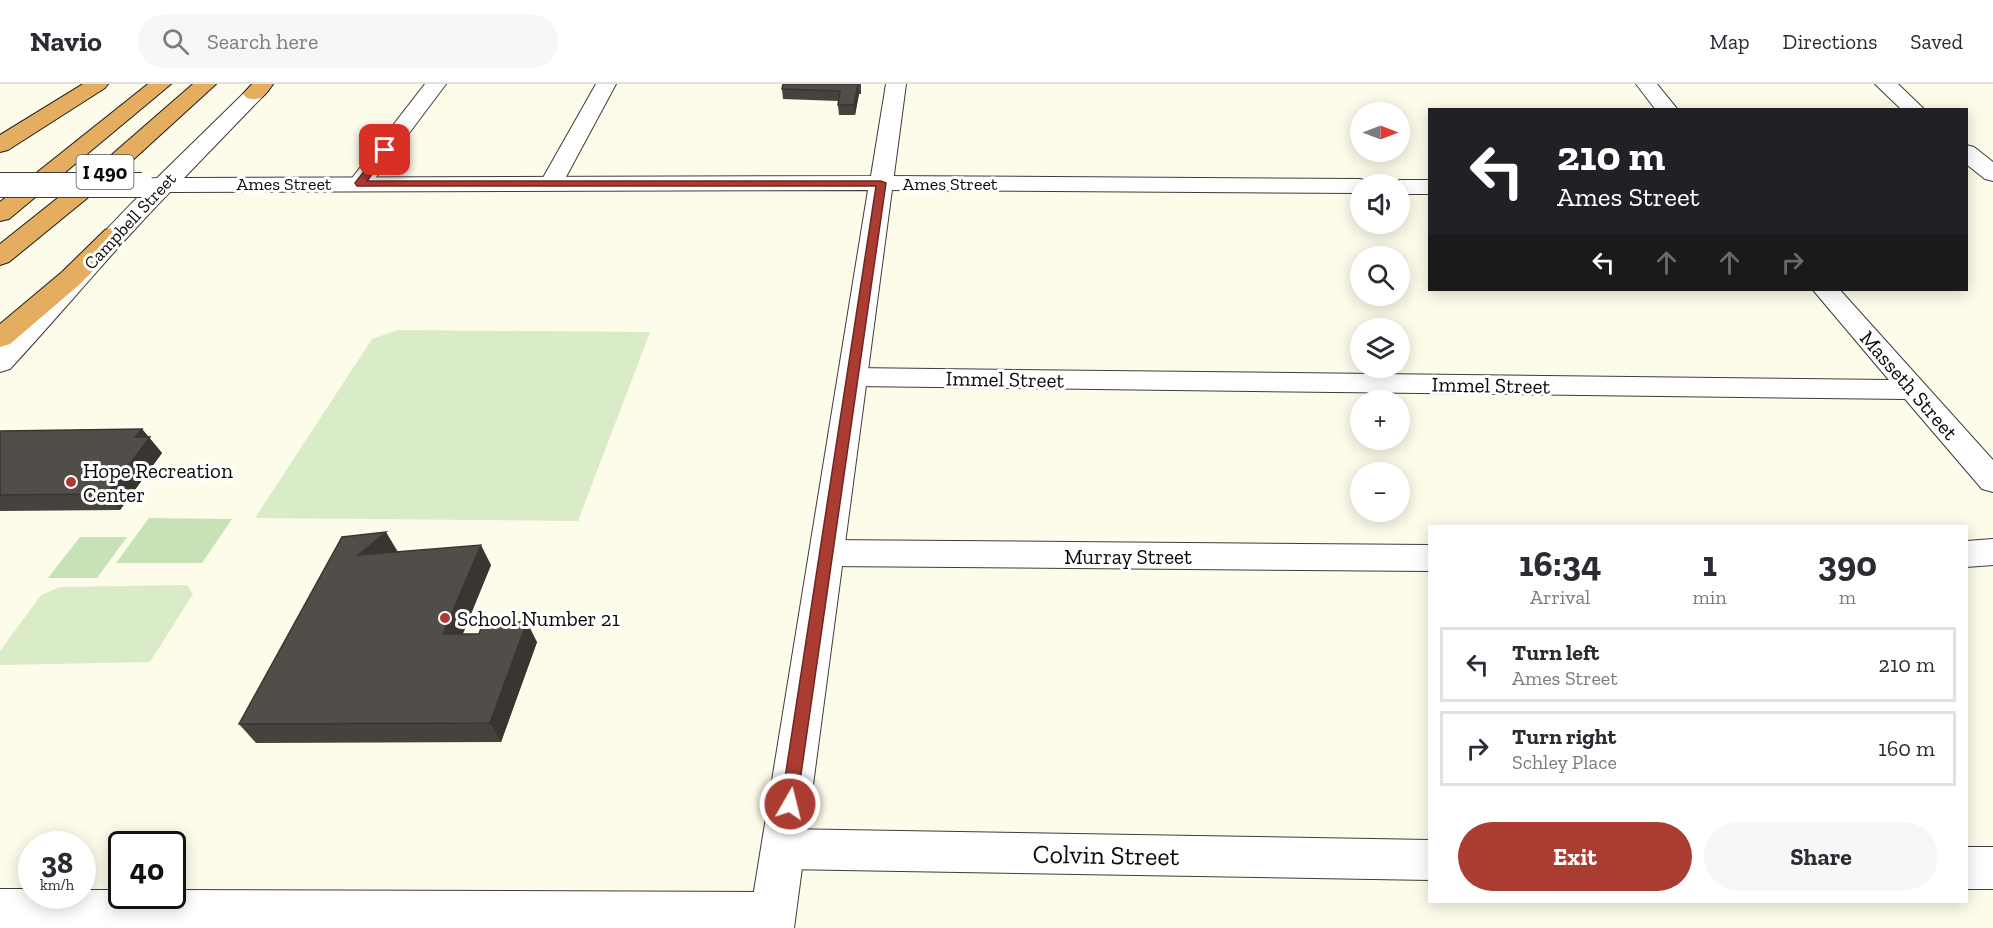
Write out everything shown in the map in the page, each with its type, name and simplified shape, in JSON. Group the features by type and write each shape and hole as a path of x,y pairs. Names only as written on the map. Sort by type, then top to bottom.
{"highway":[{"path":"0,145 98,84"},
{"name":"I 490","path":"0,214 161,84"},
{"name":"I 490","path":"0,256 116,163 206,84"},
{"path":"0,338 71,278 114,235"}],"street":[{"path":"360,183 436,84"},
{"path":"552,183 606,84"},
{"path":"0,911 772,921 896,84"},
{"path":"1646,84 1666,108"},
{"path":"1885,84 1913,108"},
{"name":"Campbell Street","path":"0,363 55,305 114,235 152,185 261,87"},
{"path":"1968,154 1993,174"},
{"name":"Ames Street","path":"0,185 881,183 1350,186"},
{"path":"1410,187 1428,187"},
{"name":"Masseth Street","path":"1827,291 1993,481"},
{"name":"Immel Street","path":"853,377 1914,390"},
{"path":"1968,554 1993,552"},
{"name":"Murray Street","path":"827,553 1428,558"},
{"name":"Colvin Street","path":"783,849 1428,860"},
{"path":"1968,868 1993,868"}],"green space":[{"path":"398,330 650,332 578,521 255,518 372,339"},
{"path":"149,518 232,519 202,563 116,563"},
{"path":"80,537 127,537 97,578 48,578"},
{"path":"187,585 193,594 150,662 0,665 0,651 41,595 60,587"}],"building":[{"path":"783,84 858,84 854,105 838,105 840,91 782,89"},
{"name":"Hope Recreation Center","path":"142,429 135,437 150,437 107,494 0,495 0,431"},
{"path":"386,532 358,555 481,545 443,634 479,634 483,622 527,622 490,723 239,724 342,537"}],"place":[{"name":"Hope Recreation Center","path":"71,482"},
{"name":"School Number 21","path":"445,618"}],"route":[{"path":"385,150 360,183 881,183 790,804"}]}
